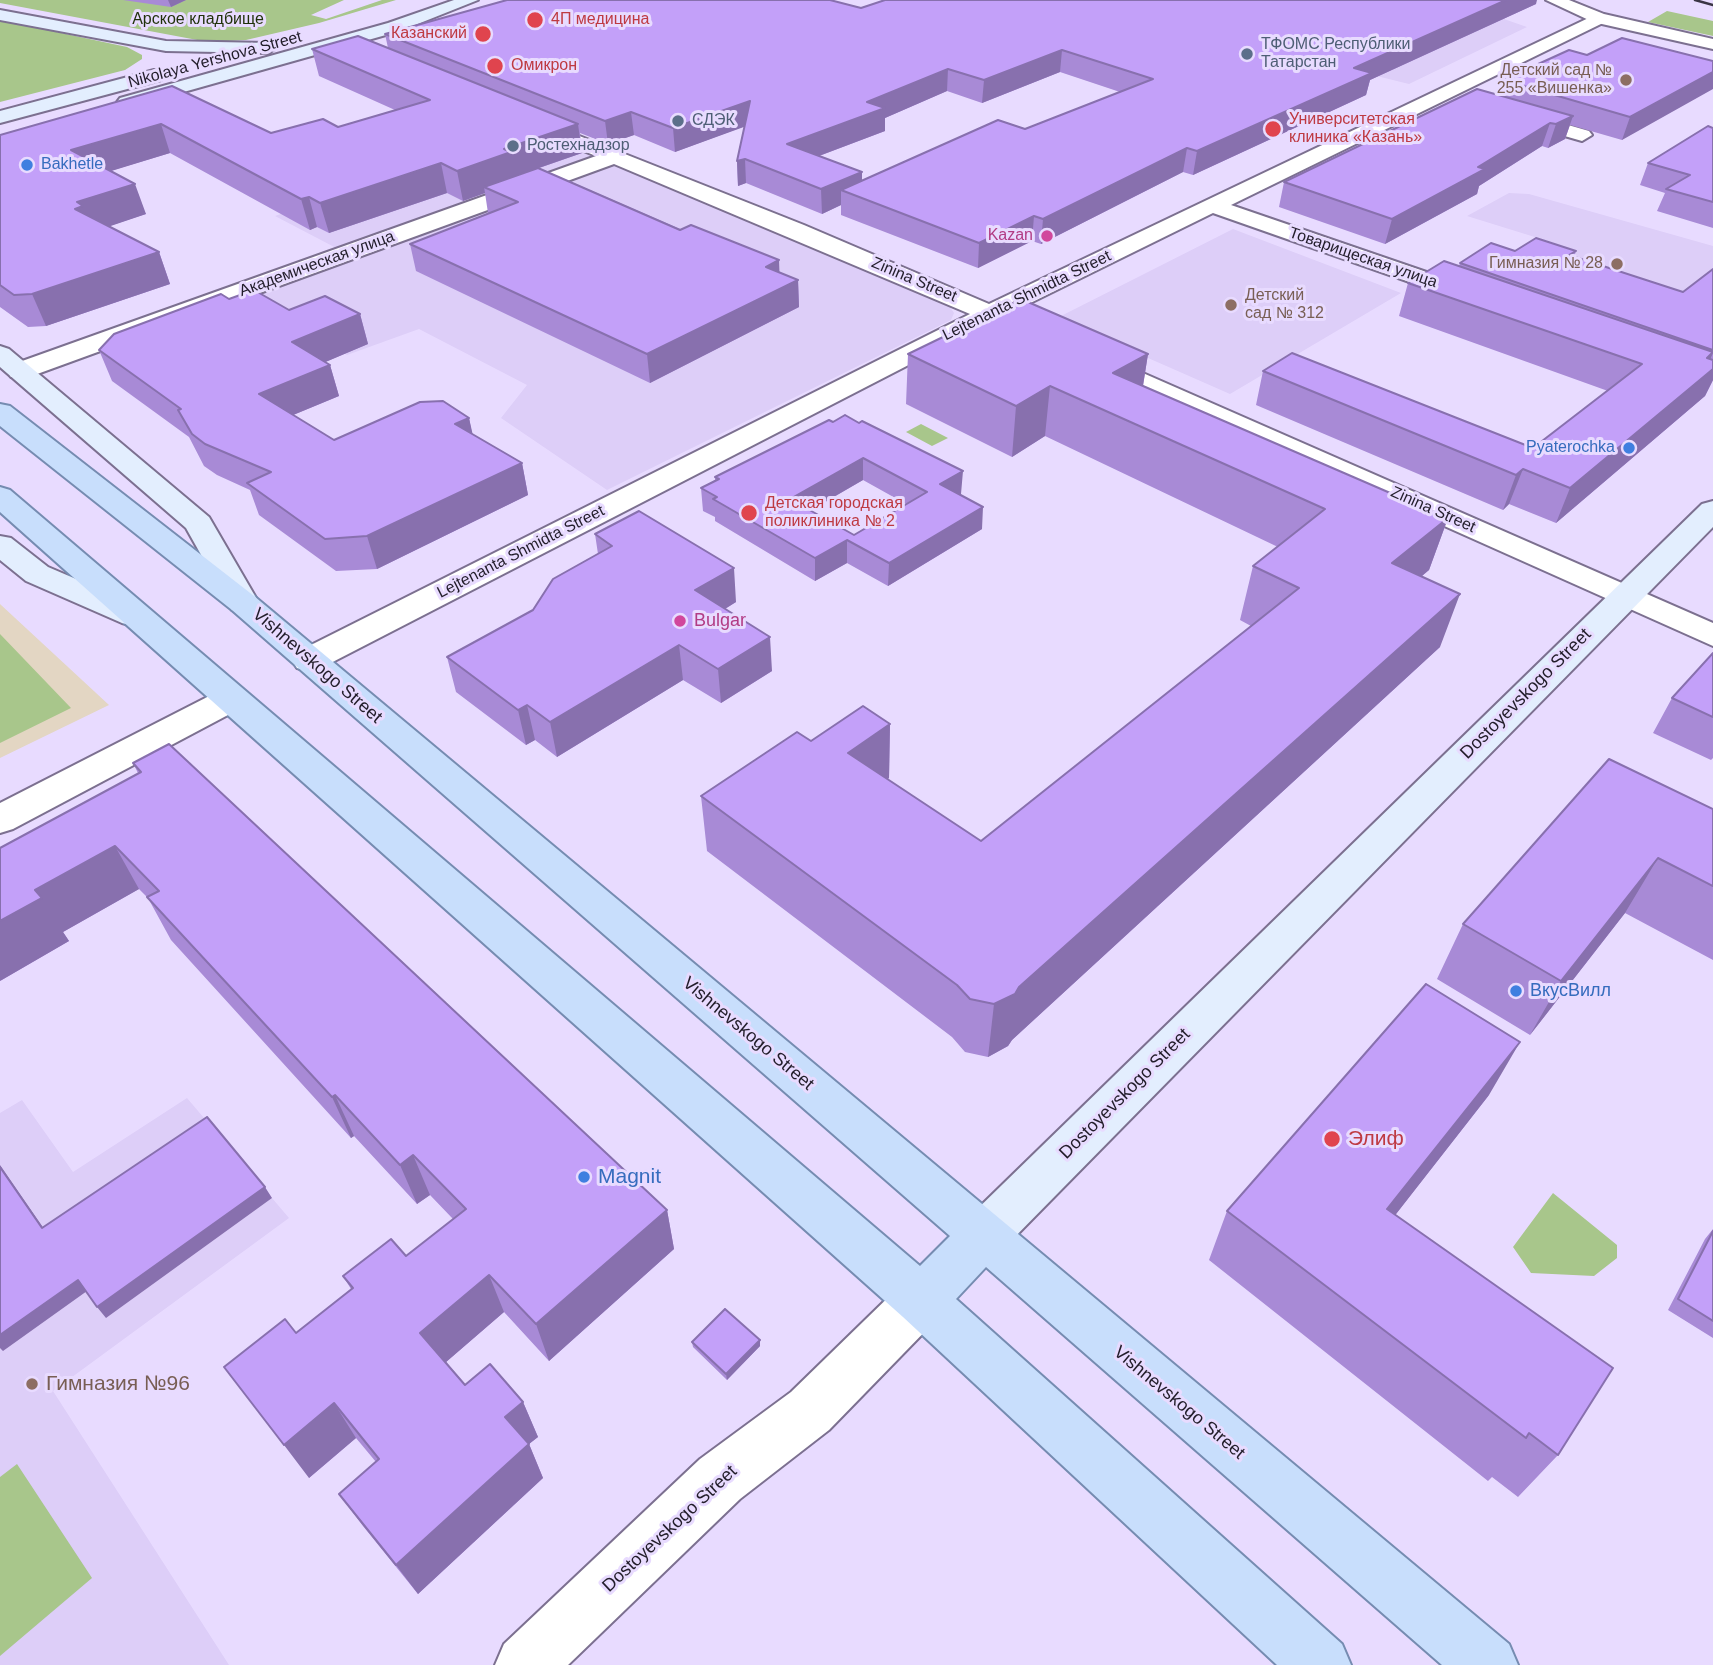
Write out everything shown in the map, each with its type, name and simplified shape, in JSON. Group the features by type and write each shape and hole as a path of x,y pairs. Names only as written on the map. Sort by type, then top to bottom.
{"main road":[{"name":"Nikolaya Yershova Street","path":"0,117 261,48 428,0"},
{"name":"Nikolaya Yershova Street","path":"0,136 339,43 470,0"},
{"path":"0,16 166,46 285,50 289,52 288,57"},
{"path":"0,16 125,42 150,53 142,67 53,103"},
{"path":"315,33 339,43"},
{"path":"10,362 198,523 243,603"},
{"name":"Vishnevskogo Street","path":"0,412 243,603 1489,1665"},
{"path":"0,496 134,616 921,1300 1321,1665"},
{"name":"Dostoyevskogo Street","path":"921,1300 1713,510"},
{"path":"0,545 37,574 134,616"}],"street":[{"path":"1554,0 1600,18 1713,44"},
{"name":"Lejtenanta Shmidta Street","path":"309,660 992,312 1600,18"},
{"path":"339,43 372,57"},
{"path":"1440,94 1471,103"},
{"path":"1498,111 1582,135"},
{"name":"Zinina Street","path":"512,115 992,312 1713,636"},
{"name":"Академическая улица","path":"10,362 613,157"},
{"name":"Товарищеская улица","path":"1211,205 1487,301"},
{"path":"0,819 231,699"},
{"name":"Dostoyevskogo Street","path":"524,1665 720,1479 810,1410 921,1300"}],"shaded area":[{"path":"1449,0 1527,27 1409,84 1312,60"},
{"path":"461,99 948,304 954,313 951,320 607,490 501,418 527,385 419,329 347,355 237,289 340,250 275,216 327,198"},
{"name":"Гимназия № 28","path":"1509,193 1529,194 1713,246 1713,357 1554,243 1467,216"},
{"name":"Детский сад № 312","path":"1233,229 1401,293 1230,394 1057,318"},
{"path":"0,604 109,705 0,758"},
{"name":"Гимназия №96","path":"187,1098 289,1218 53,1391 229,1665 0,1665 0,1113 22,1100 73,1172"}],"green space":[{"name":"Арское кладбище","path":"0,0 344,0 311,15 326,19 382,0 396,0 319,23 246,40 208,42 0,3"},
{"path":"1667,11 1713,21 1713,36 1648,22"},
{"path":"0,20 127,47 142,55 142,59 125,70 0,102"},
{"path":"921,424 948,438 932,446 906,432"},
{"path":"0,634 71,708 0,743"},
{"path":"1553,1193 1617,1245 1617,1258 1594,1276 1531,1273 1513,1247"},
{"path":"17,1464 92,1578 0,1656 0,1477"}],"building":[{"path":"507,0 830,0 861,8 885,0 1506,0 1354,68 1372,73 1197,151 1187,148 1043,219 1034,216 979,243 841,190 998,120 1025,129 1153,79 1062,50 984,80 948,69 867,102 885,108 787,144 862,172 821,189 745,159 737,161 750,101 673,128 631,112 605,121 385,34"},
{"path":"358,36 578,124 504,149 511,152 457,171 441,163 320,203 309,197 301,199 161,124 71,150 135,184 77,202 83,206 75,209 159,252 32,294 14,295 0,285 0,135 172,86 271,133 323,119 338,127 430,100 312,49"},
{"name":"Детский сад № 255 «Вишенка»","path":"1622,38 1713,61 1713,72 1630,117 1503,80 1569,50 1587,55"},
{"path":"1477,89 1573,116 1556,124 1550,123 1478,167 1485,169 1392,219 1284,182"},
{"path":"1708,126 1713,128 1713,202 1666,189 1690,175 1648,163"},
{"path":"538,168 680,230 691,225 779,260 766,267 798,280 647,354 410,244 518,202 484,187"},
{"path":"1536,238 1576,251 1569,255 1683,292 1713,269 1713,350 1460,263 1491,243 1515,251"},
{"path":"1444,261 1713,352 1707,358 1713,360 1713,369 1570,488 1523,469 1516,475 1263,371 1292,353 1533,448 1642,364 1408,283"},
{"path":"254,290 289,310 325,296 360,314 292,342 330,365 259,394 334,440 420,402 443,401 469,418 455,424 522,463 367,536 325,539 247,483 271,472 205,444 192,434 178,410 181,409 99,350 114,334 221,294 229,299"},
{"path":"1021,299 1148,354 1113,373 1448,518 1392,563 1460,594 1019,987 1015,994 994,1004 970,999 957,985 701,796 797,732 811,741 863,706 890,724 848,753 981,841 1299,588 1253,566 1325,509 1050,386 1016,406 908,354"},
{"path":"845,415 859,423 862,421 963,471 940,484 983,507 889,563 847,540 815,558 713,499 717,497 701,488 719,479 715,477 829,420 833,422","holes":["863,458 927,492 854,535 790,499"]},
{"path":"639,511 734,568 695,590 770,637 718,669 679,645 550,722 527,705 518,710 447,657 533,610 553,579 612,546 595,534"},
{"path":"1713,653 1713,717 1672,698"},
{"path":"169,744 667,1210 536,1324 489,1275 420,1333 465,1385 490,1364 523,1402 505,1417 529,1444 396,1565 339,1494 379,1459 334,1403 284,1445 224,1367 285,1319 296,1333 353,1288 343,1276 391,1239 406,1256 466,1209 413,1155 400,1165 335,1095 332,1097 147,897 159,891 115,846 35,890 42,898 0,921 0,848 141,772 133,763"},
{"path":"1609,759 1713,809 1713,886 1658,858 1561,981 1463,924"},
{"path":"1426,984 1520,1042 1387,1209 1613,1368 1558,1455 1529,1433 1526,1438 1227,1211"},
{"path":"207,1117 265,1187 97,1307 78,1280 0,1335 0,1167 42,1228"},
{"path":"1713,1231 1713,1321 1678,1299"},
{"path":"725,1309 760,1340 726,1374 692,1342"}],"railway":[{"path":"1695,0 1713,5"}],"place":[{"name":"4П медицина","path":"535,20"},
{"name":"Казанский","path":"483,34"},
{"name":"ТФОМС Республики Татарстан","path":"1247,54"},
{"name":"Омикрон","path":"495,66"},
{"name":"Детский сад № 255 «Вишенка»","path":"1626,80"},
{"name":"СДЭК","path":"678,121"},
{"name":"Университетская клиника «Казань»","path":"1273,129"},
{"name":"Ростехнадзор","path":"513,146"},
{"name":"Bakhetle","path":"27,165"},
{"name":"Kazan","path":"1047,236"},
{"name":"Гимназия № 28","path":"1617,264"},
{"name":"Детский сад № 312","path":"1231,305"},
{"name":"Pyaterochka","path":"1629,448"},
{"name":"Детская городская поликлиника № 2","path":"749,513"},
{"name":"Bulgar","path":"680,621"},
{"name":"ВкусВилл","path":"1516,991"},
{"name":"Элиф","path":"1332,1139"},
{"name":"Magnit","path":"584,1177"},
{"name":"Гимназия №96","path":"32,1384"}]}
